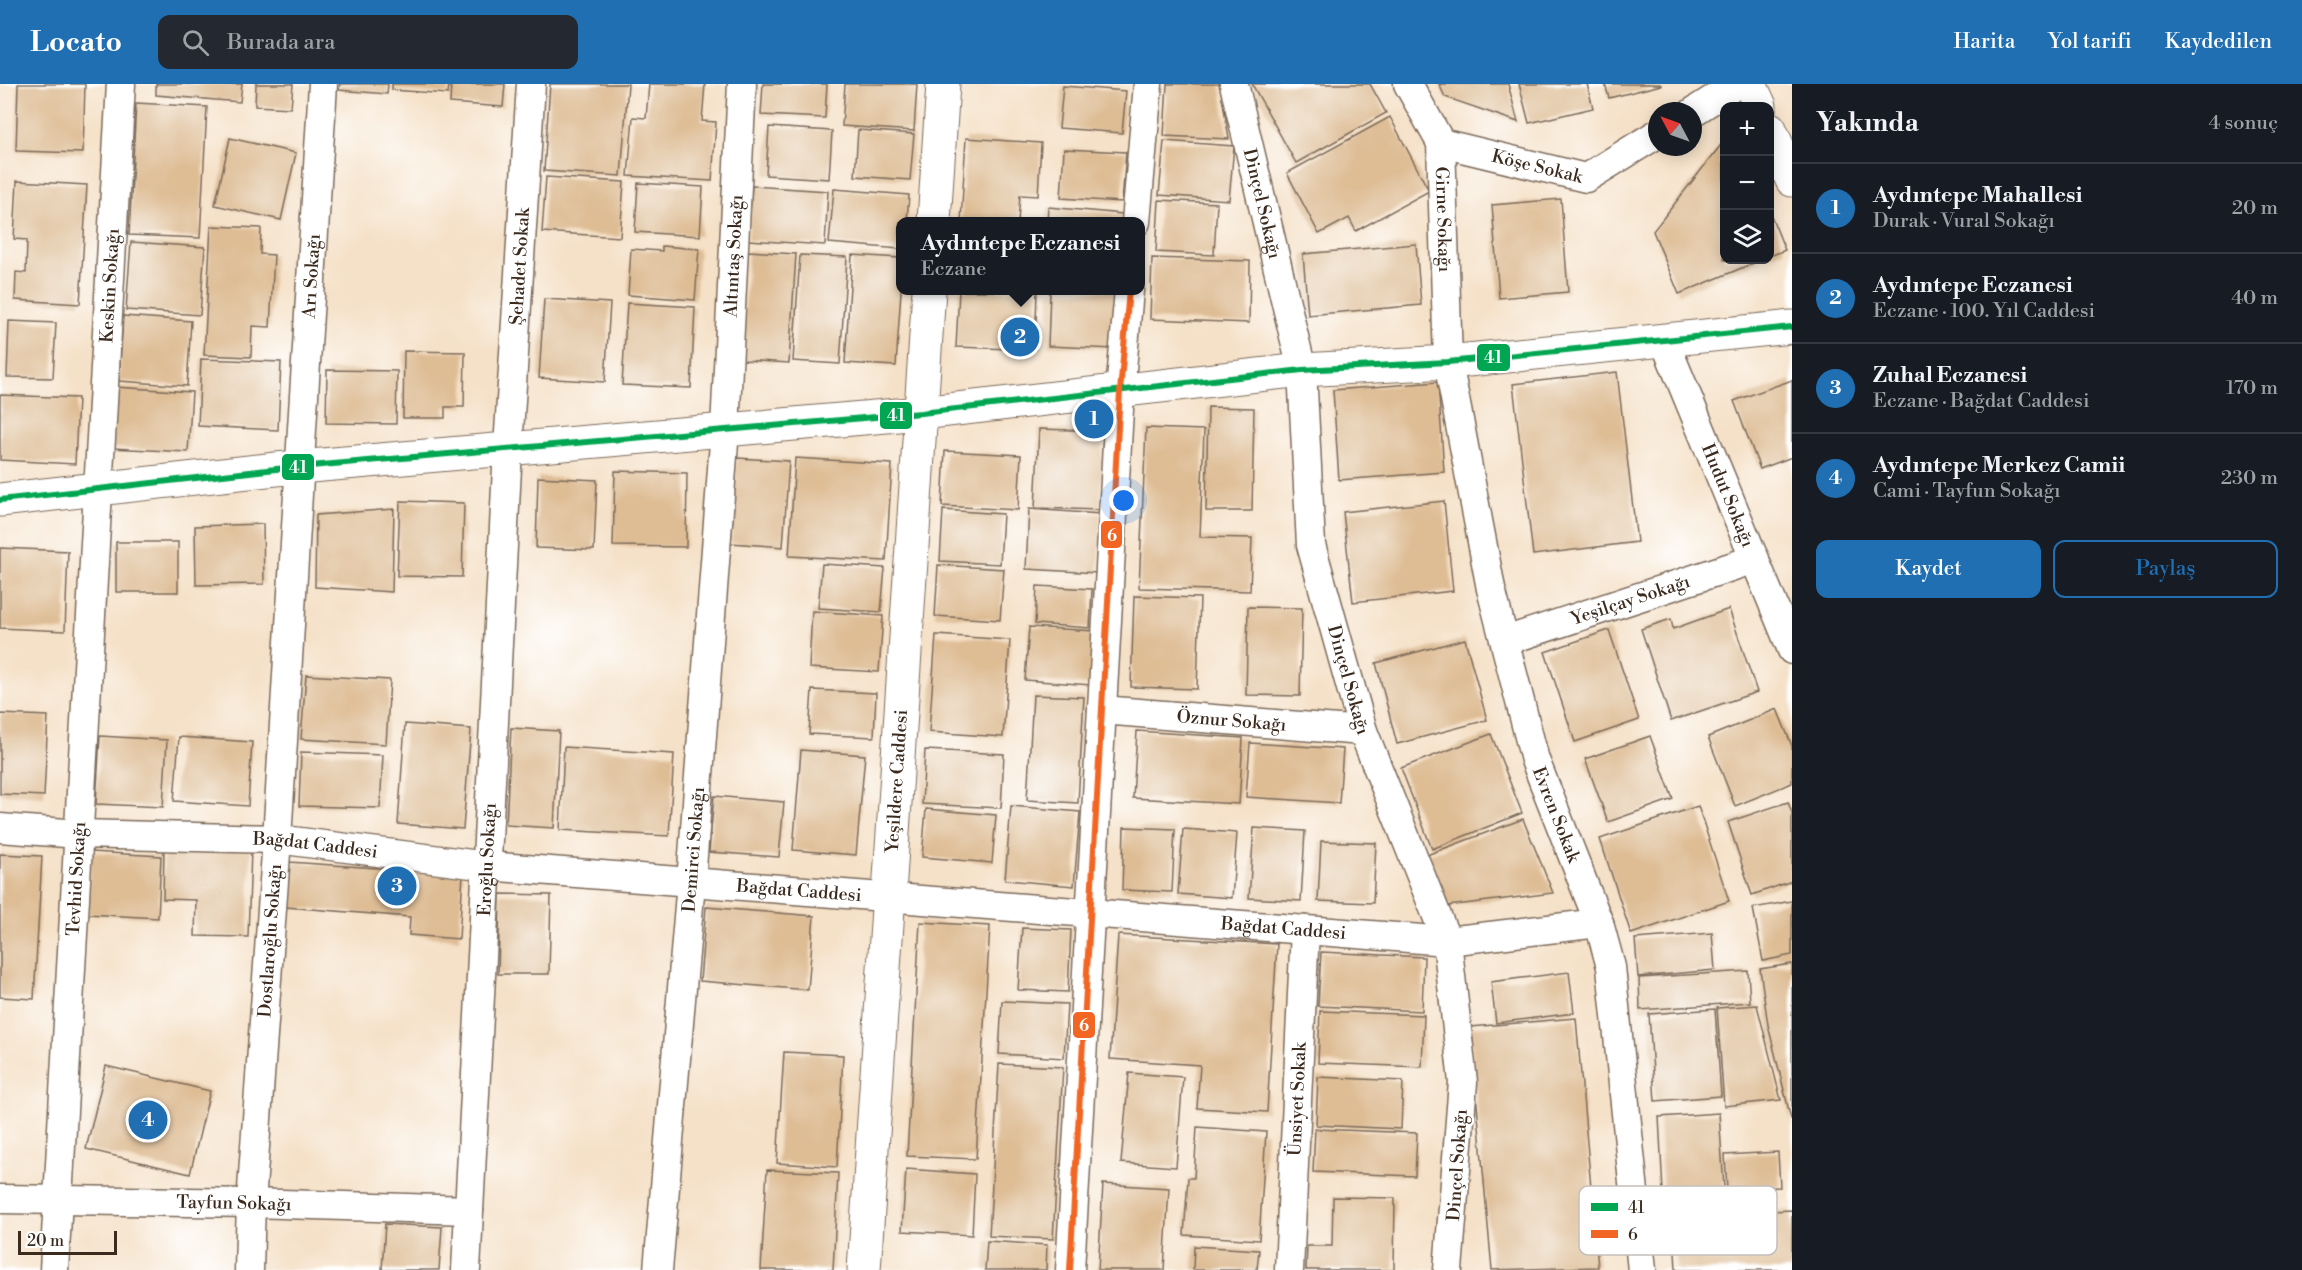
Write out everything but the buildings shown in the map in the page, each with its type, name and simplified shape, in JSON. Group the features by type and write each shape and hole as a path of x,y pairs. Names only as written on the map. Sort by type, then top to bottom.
{"street":[{"name":"Keskin Sokağı","path":"99,490 121,84"},
{"name":"Arı Sokağı","path":"299,467 323,84"},
{"name":"Şehadet Sokak","path":"508,448 531,84"},
{"name":"Altıntaş Sokağı","path":"725,429 742,84"},
{"path":"934,217 943,84"},
{"path":"1136,217 1148,84"},
{"name":"Dinçel Sokağı","path":"1234,84 1302,370 1311,545 1362,731 1447,941 1463,1082 1448,1270"},
{"name":"Girne Sokağı","path":"1408,84 1441,143 1448,362"},
{"path":"1702,106 1737,84"},
{"path":"1750,84 1758,102"},
{"path":"1774,138 1792,180"},
{"name":"Köşe Sokak","path":"1441,143 1586,178 1648,140"},
{"name":"Yeşildere Caddesi","path":"864,1270 929,295"},
{"path":"1070,1270 1120,392 1129,295"},
{"path":"0,500 299,467 921,413 1302,370 1448,362 1792,327"},
{"name":"Hudut Sokağı","path":"1664,340 1792,650"},
{"name":"Evren Sokak","path":"1448,362 1491,589 1535,760 1599,923 1611,967 1633,1186"},
{"name":"Demirci Sokağı","path":"658,1270 691,882 725,429"},
{"name":"Eroğlu Sokağı","path":"466,1270 508,448"},
{"name":"Dostlaroğlu Sokağı","path":"249,1270 251,1203 277,839 299,467"},
{"name":"Tevhid Sokağı","path":"54,1270 99,490"},
{"name":"Yeşilçay Sokağı","path":"1505,641 1755,559"},
{"name":"Öznur Sokağı","path":"1102,710 1362,731"},
{"name":"Bağdat Caddesi","path":"0,828 79,834 277,839 487,866 1447,941 1599,923"},
{"name":"Ünsiyet Sokak","path":"1289,1270 1305,930"},
{"name":"Tayfun Sokağı","path":"0,1199 58,1202 251,1203 469,1210"},
{"name":"Evren Sokak","path":"1640,1255 1642,1270"}],"transit line":[{"name":"6","path":"1070,1270 1120,392 1129,295"},
{"name":"41","path":"0,500 276,469 921,413 1302,370 1448,362 1792,327"}],"place":[{"name":"Aydıntepe Eczanesi","path":"1020,337"},
{"name":"Aydıntepe Mahallesi","path":"1094,419"},
{"name":"Zuhal Eczanesi","path":"397,886"},
{"name":"Aydıntepe Merkez Camii","path":"148,1120"}]}
